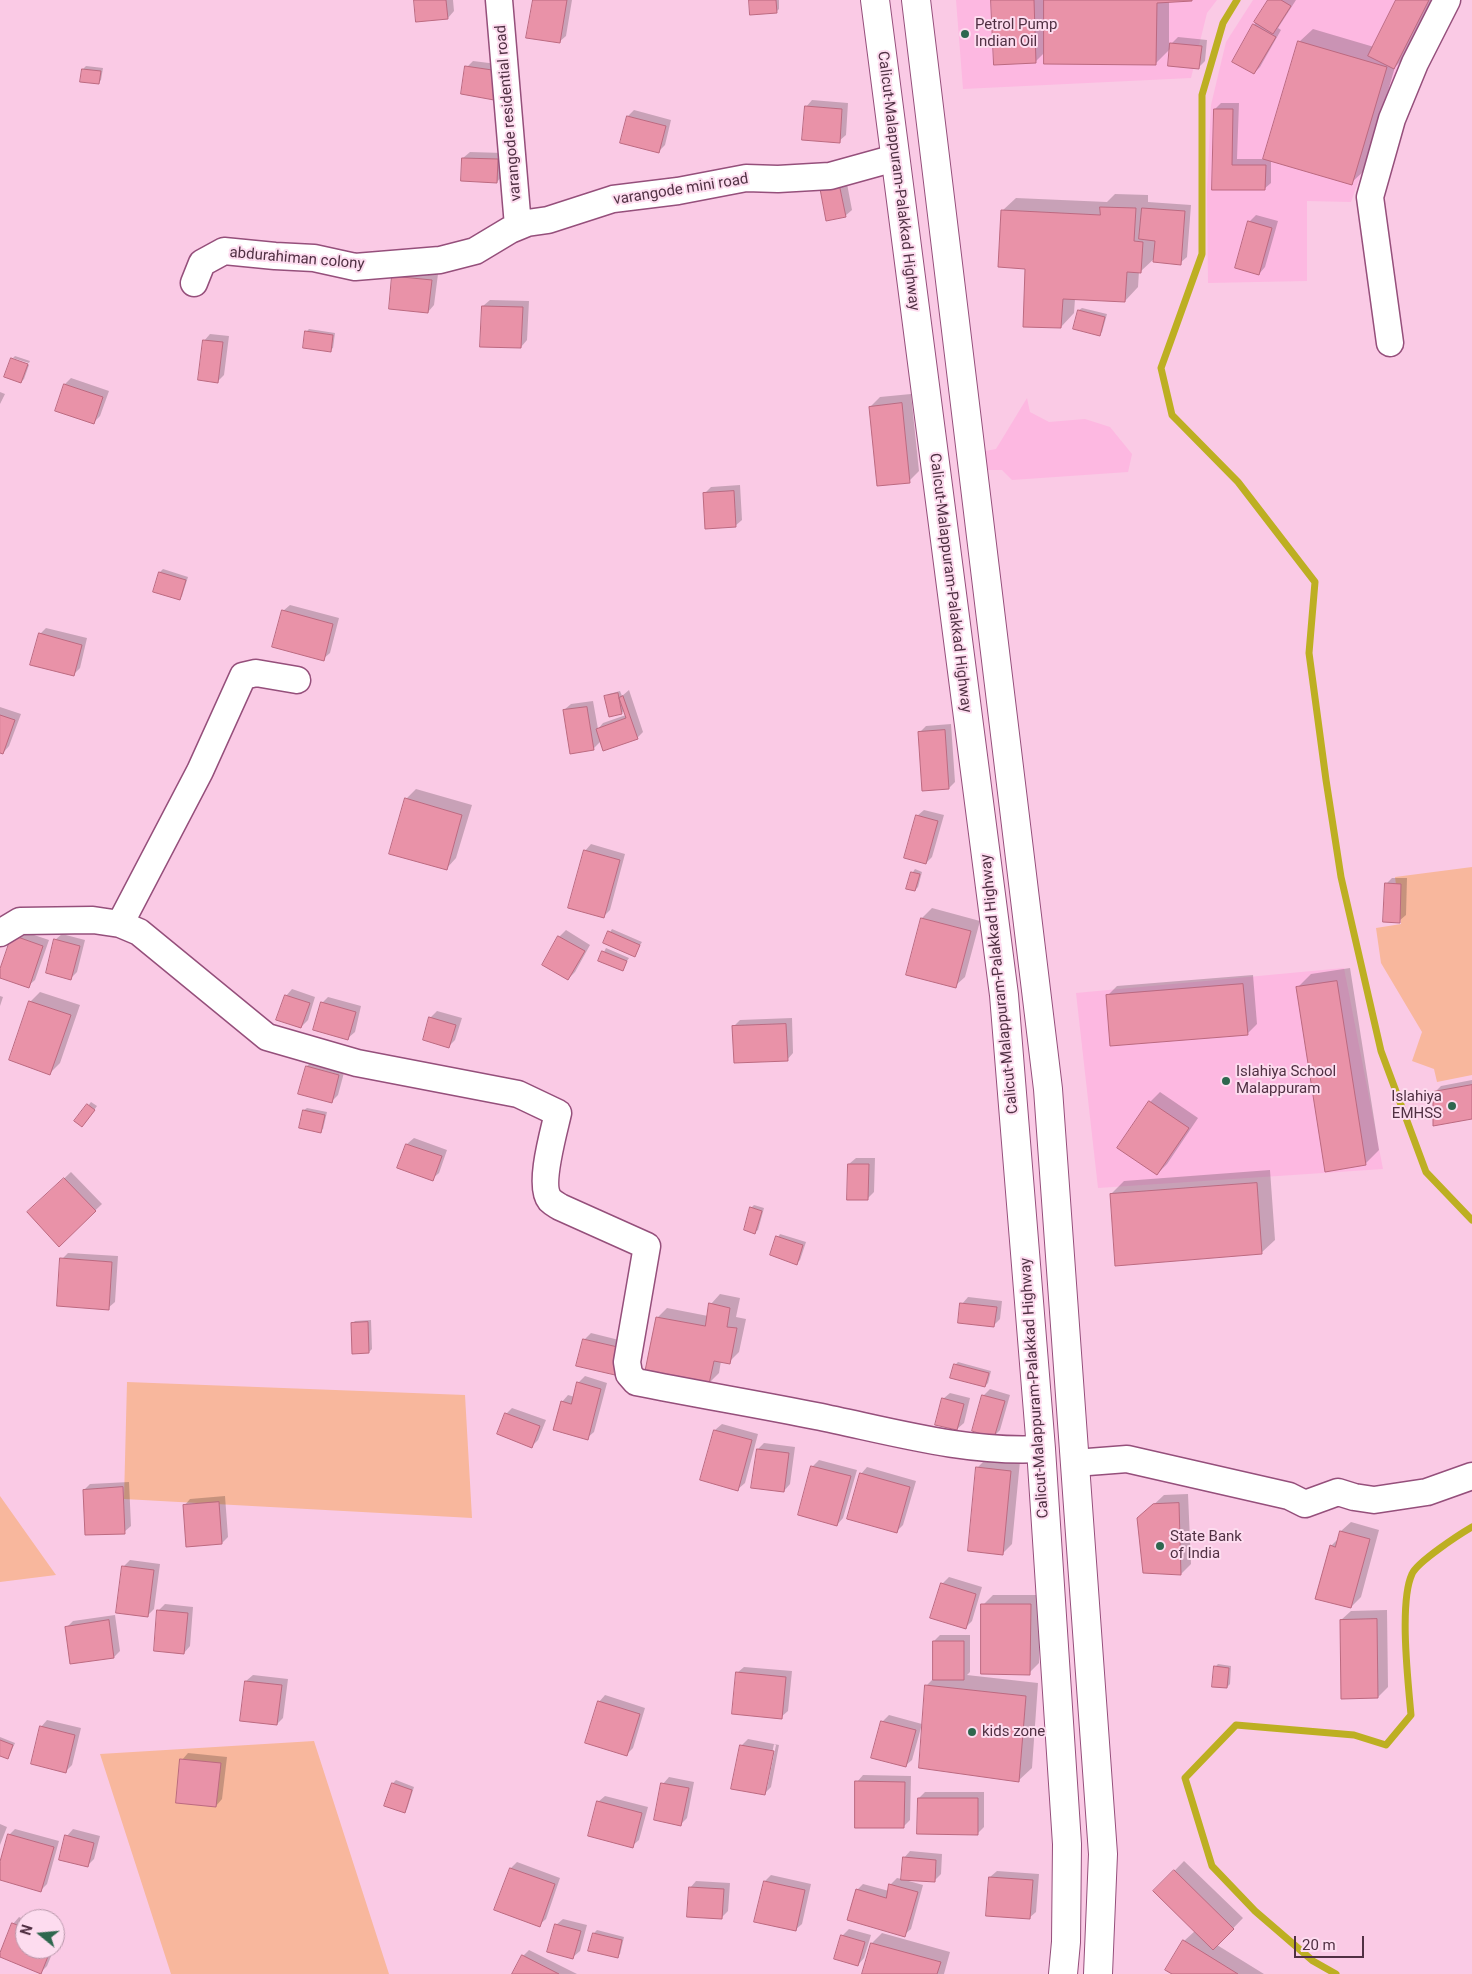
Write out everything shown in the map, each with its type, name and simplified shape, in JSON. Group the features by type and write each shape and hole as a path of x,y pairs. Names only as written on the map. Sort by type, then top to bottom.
{"highway":[{"name":"Calicut-Malappuram-Palakkad Highway","path":"875,0 1004,995 1041,1449 1067,1844 1066,1942 1063,1974"},
{"path":"916,0 1048,1089 1103,1854 1098,1974"}],"street":[{"name":"varangode residential road","path":"499,0 518,226"},
{"path":"1390,343 1370,197 1392,119 1415,63 1447,0"},
{"name":"varangode mini road","path":"475,251 518,226 548,220 613,199 678,191 746,178 778,179 830,176 895,158"},
{"name":"abdurahiman colony","path":"194,283 202,263 224,251 314,258 355,266 394,265 440,260 475,251"},
{"path":"120,924 200,771 243,676 256,673 297,680"},
{"path":"0,933 20,921 93,920 120,924 140,932 267,1037 357,1063 518,1094 558,1113 546,1178 550,1200 560,1207 647,1246 627,1362 629,1374 636,1382 815,1416 945,1444 1009,1451 1041,1449"},
{"path":"1075,1463 1127,1459 1289,1496 1305,1504 1338,1492 1374,1500 1427,1492 1472,1476"}],"shaded area":[{"path":"956,0 1217,0 1207,13 1191,78 963,89"},
{"path":"1253,0 1436,0 1394,79 1351,202 1307,201 1307,281 1208,283 1207,190 1211,105 1226,42"},
{"path":"1027,398 1030,412 1049,422 1085,419 1110,427 1132,454 1128,472 1012,480 1002,470 980,470 980,452 996,449"},
{"path":"1472,867 1472,1075 1437,1082 1434,1069 1412,1061 1422,1032 1381,963 1376,928 1401,924 1395,877"},
{"name":"Islahiya School Malappuram","path":"1344,968 1383,1169 1098,1188 1076,993"},
{"path":"127,1382 465,1395 472,1518 124,1499"},
{"path":"0,1496 56,1575 0,1582"},
{"path":"314,1741 389,1974 171,1974 100,1754"}],"building":[{"path":"414,0 446,0 448,19 416,22"},
{"path":"533,0 567,0 560,43 526,38"},
{"path":"749,0 776,0 777,13 750,15"},
{"path":"991,0 1034,0 1036,63 994,65"},
{"path":"1044,0 1192,1 1157,3 1156,65 1044,64"},
{"path":"1268,0 1281,0 1291,6 1273,34 1254,22"},
{"path":"1396,0 1429,0 1394,69 1368,56"},
{"path":"1253,24 1276,37 1254,74 1232,62"},
{"path":"1298,41 1387,67 1352,185 1263,159"},
{"path":"1170,43 1202,46 1199,69 1168,66"},
{"path":"465,66 499,71 494,100 461,94"},
{"path":"82,69 101,71 99,84 80,82"},
{"path":"805,106 842,109 840,143 802,140"},
{"path":"1214,109 1233,109 1232,165 1266,165 1265,190 1212,190"},
{"path":"627,116 666,126 659,153 620,143"},
{"path":"462,158 498,159 497,183 461,181"},
{"path":"837,174 846,217 826,221 818,178"},
{"path":"1100,207 1136,208 1134,241 1143,242 1141,273 1127,272 1125,302 1063,299 1061,328 1023,327 1025,269 998,267 1001,210 1100,215"},
{"path":"1142,208 1185,211 1181,265 1153,262 1155,241 1139,239"},
{"path":"1248,221 1272,228 1259,275 1235,268"},
{"path":"392,276 432,280 428,313 389,309"},
{"path":"482,306 523,307 521,348 480,347"},
{"path":"1078,310 1105,317 1100,336 1073,329"},
{"path":"305,331 333,335 331,352 303,348"},
{"path":"203,340 223,342 218,383 198,380"},
{"path":"11,358 28,364 21,383 4,377"},
{"path":"64,384 103,397 94,424 55,411"},
{"path":"902,403 910,483 877,486 869,407"},
{"path":"734,491 736,527 705,529 703,493"},
{"path":"159,572 186,580 180,600 153,592"},
{"path":"282,610 333,624 324,661 272,647"},
{"path":"39,633 82,645 74,676 30,665"},
{"path":"618,693 622,714 609,717 604,696"},
{"path":"623,696 638,739 603,751 596,729 626,718 619,698"},
{"path":"587,707 594,750 570,754 563,710"},
{"path":"0,715 15,720 3,754 0,753"},
{"path":"945,730 949,789 922,791 918,732"},
{"path":"405,798 462,815 447,870 389,854"},
{"path":"916,815 938,821 926,864 904,858"},
{"path":"584,850 620,860 604,918 568,908"},
{"path":"911,872 920,874 915,891 906,889"},
{"path":"1385,883 1401,884 1400,923 1383,922"},
{"path":"921,918 971,931 956,988 906,975"},
{"path":"608,931 640,945 635,957 603,943"},
{"path":"12,935 43,946 29,988 0,978 0,969"},
{"path":"558,936 585,951 568,980 542,965"},
{"path":"54,939 80,946 71,980 46,973"},
{"path":"602,951 627,961 623,971 598,961"},
{"path":"1337,981 1366,1165 1325,1172 1296,987"},
{"path":"1243,984 1248,1035 1110,1046 1106,995"},
{"path":"285,995 310,1003 301,1028 276,1020"},
{"path":"29,1001 71,1015 50,1075 9,1060"},
{"path":"321,1002 356,1012 348,1040 313,1030"},
{"path":"429,1017 456,1025 449,1048 423,1040"},
{"path":"786,1024 788,1061 734,1063 732,1026"},
{"path":"306,1066 339,1075 332,1103 298,1094"},
{"name":"Islahiya EMHSS","path":"1472,1085 1472,1119 1433,1126 1433,1092"},
{"path":"1149,1101 1189,1128 1157,1175 1117,1148"},
{"path":"87,1104 95,1110 82,1127 74,1121"},
{"path":"303,1110 325,1115 321,1133 299,1128"},
{"path":"406,1144 442,1156 433,1181 397,1168"},
{"path":"848,1164 869,1164 868,1200 847,1200"},
{"path":"64,1178 96,1211 59,1247 27,1212"},
{"path":"1257,1183 1262,1254 1115,1266 1110,1194"},
{"path":"750,1207 762,1211 755,1234 744,1230"},
{"path":"776,1236 803,1245 797,1265 770,1255"},
{"path":"60,1258 112,1262 109,1310 57,1306"},
{"path":"709,1303 730,1308 727,1327 737,1328 730,1364 714,1361 709,1384 645,1371 656,1317 705,1326"},
{"path":"960,1303 997,1307 994,1327 958,1323"},
{"path":"368,1322 369,1353 352,1354 351,1323"},
{"path":"583,1339 622,1348 615,1375 576,1366"},
{"path":"954,1364 989,1373 985,1387 950,1378"},
{"path":"577,1382 601,1389 588,1440 553,1430 561,1401 571,1404"},
{"path":"982,1395 1005,1401 994,1438 972,1431"},
{"path":"942,1398 964,1404 957,1430 935,1425"},
{"path":"505,1413 540,1426 532,1448 497,1434"},
{"path":"714,1430 752,1440 738,1491 700,1480"},
{"path":"757,1449 789,1453 784,1492 751,1488"},
{"path":"811,1466 851,1476 837,1526 798,1515"},
{"path":"976,1467 1011,1471 1003,1555 968,1551"},
{"path":"860,1473 910,1487 897,1533 847,1519"},
{"path":"123,1487 125,1534 85,1535 83,1490"},
{"path":"219,1502 222,1544 186,1547 183,1505"},
{"name":"State Bank of India","path":"1179,1503 1181,1575 1143,1573 1137,1518 1153,1504"},
{"path":"1340,1531 1370,1539 1351,1608 1315,1599 1330,1545 1335,1547"},
{"path":"122,1566 154,1570 148,1617 116,1613"},
{"path":"941,1583 976,1594 966,1629 930,1618"},
{"path":"981,1604 1031,1604 1030,1675 981,1674"},
{"path":"157,1610 188,1613 184,1654 154,1651"},
{"path":"1377,1619 1378,1698 1341,1699 1340,1620"},
{"path":"109,1620 114,1658 70,1664 65,1627"},
{"path":"933,1641 964,1641 964,1680 933,1680"},
{"path":"1214,1666 1229,1668 1227,1688 1212,1687"},
{"path":"736,1672 786,1677 782,1719 732,1714"},
{"path":"245,1681 282,1685 277,1725 240,1721"},
{"name":"kids zone","path":"925,1685 1026,1696 1019,1782 919,1768"},
{"path":"598,1701 640,1714 627,1756 585,1743"},
{"path":"881,1721 916,1730 906,1767 871,1758"},
{"path":"40,1726 75,1735 66,1773 31,1764"},
{"path":"0,1740 13,1745 8,1759 0,1756"},
{"path":"740,1745 774,1751 765,1795 731,1789"},
{"path":"180,1759 221,1763 216,1807 176,1803"},
{"path":"855,1781 905,1782 904,1828 855,1828"},
{"path":"392,1783 412,1790 405,1813 384,1806"},
{"path":"661,1783 689,1788 681,1826 654,1820"},
{"path":"918,1798 978,1798 978,1835 917,1834"},
{"path":"597,1801 642,1813 633,1848 588,1836"},
{"path":"8,1834 54,1847 41,1892 0,1880 0,1862"},
{"path":"65,1835 94,1843 88,1867 59,1860"},
{"path":"903,1857 936,1860 935,1882 901,1880"},
{"path":"510,1868 555,1884 540,1927 494,1910"},
{"path":"1174,1870 1234,1929 1213,1950 1153,1891"},
{"path":"989,1877 1033,1880 1030,1919 986,1916"},
{"path":"764,1881 805,1890 796,1931 754,1922"},
{"path":"889,1884 918,1892 905,1937 847,1920 856,1889 886,1898"},
{"path":"689,1887 724,1889 722,1919 687,1917"},
{"path":"12,1923 15,1924 15,1959 47,1959 41,1974 0,1957"},
{"path":"555,1924 581,1931 573,1959 547,1952"},
{"path":"593,1933 622,1940 618,1958 588,1951"},
{"path":"841,1935 865,1942 858,1966 834,1959"},
{"path":"1183,1940 1238,1974 1172,1974 1165,1970"},
{"path":"871,1943 941,1962 937,1974 862,1974"},
{"path":"522,1955 559,1974 512,1974"}],"waterway":[{"path":"1237,0 1223,23 1202,95 1202,254 1161,368 1172,415 1238,482 1315,582 1309,653 1326,780 1341,877 1381,1051 1426,1172 1472,1220"},
{"path":"1336,1974 1313,1961 1255,1911 1212,1866 1185,1778 1236,1725 1354,1735 1386,1745 1411,1715 1405,1622 1408,1587 1412,1574 1430,1556 1472,1527"}],"place":[{"name":"Petrol Pump Indian Oil","path":"965,34"},
{"name":"Islahiya School Malappuram","path":"1226,1081"},
{"name":"Islahiya EMHSS","path":"1452,1106"},
{"name":"State Bank of India","path":"1160,1546"},
{"name":"kids zone","path":"972,1732"}]}
